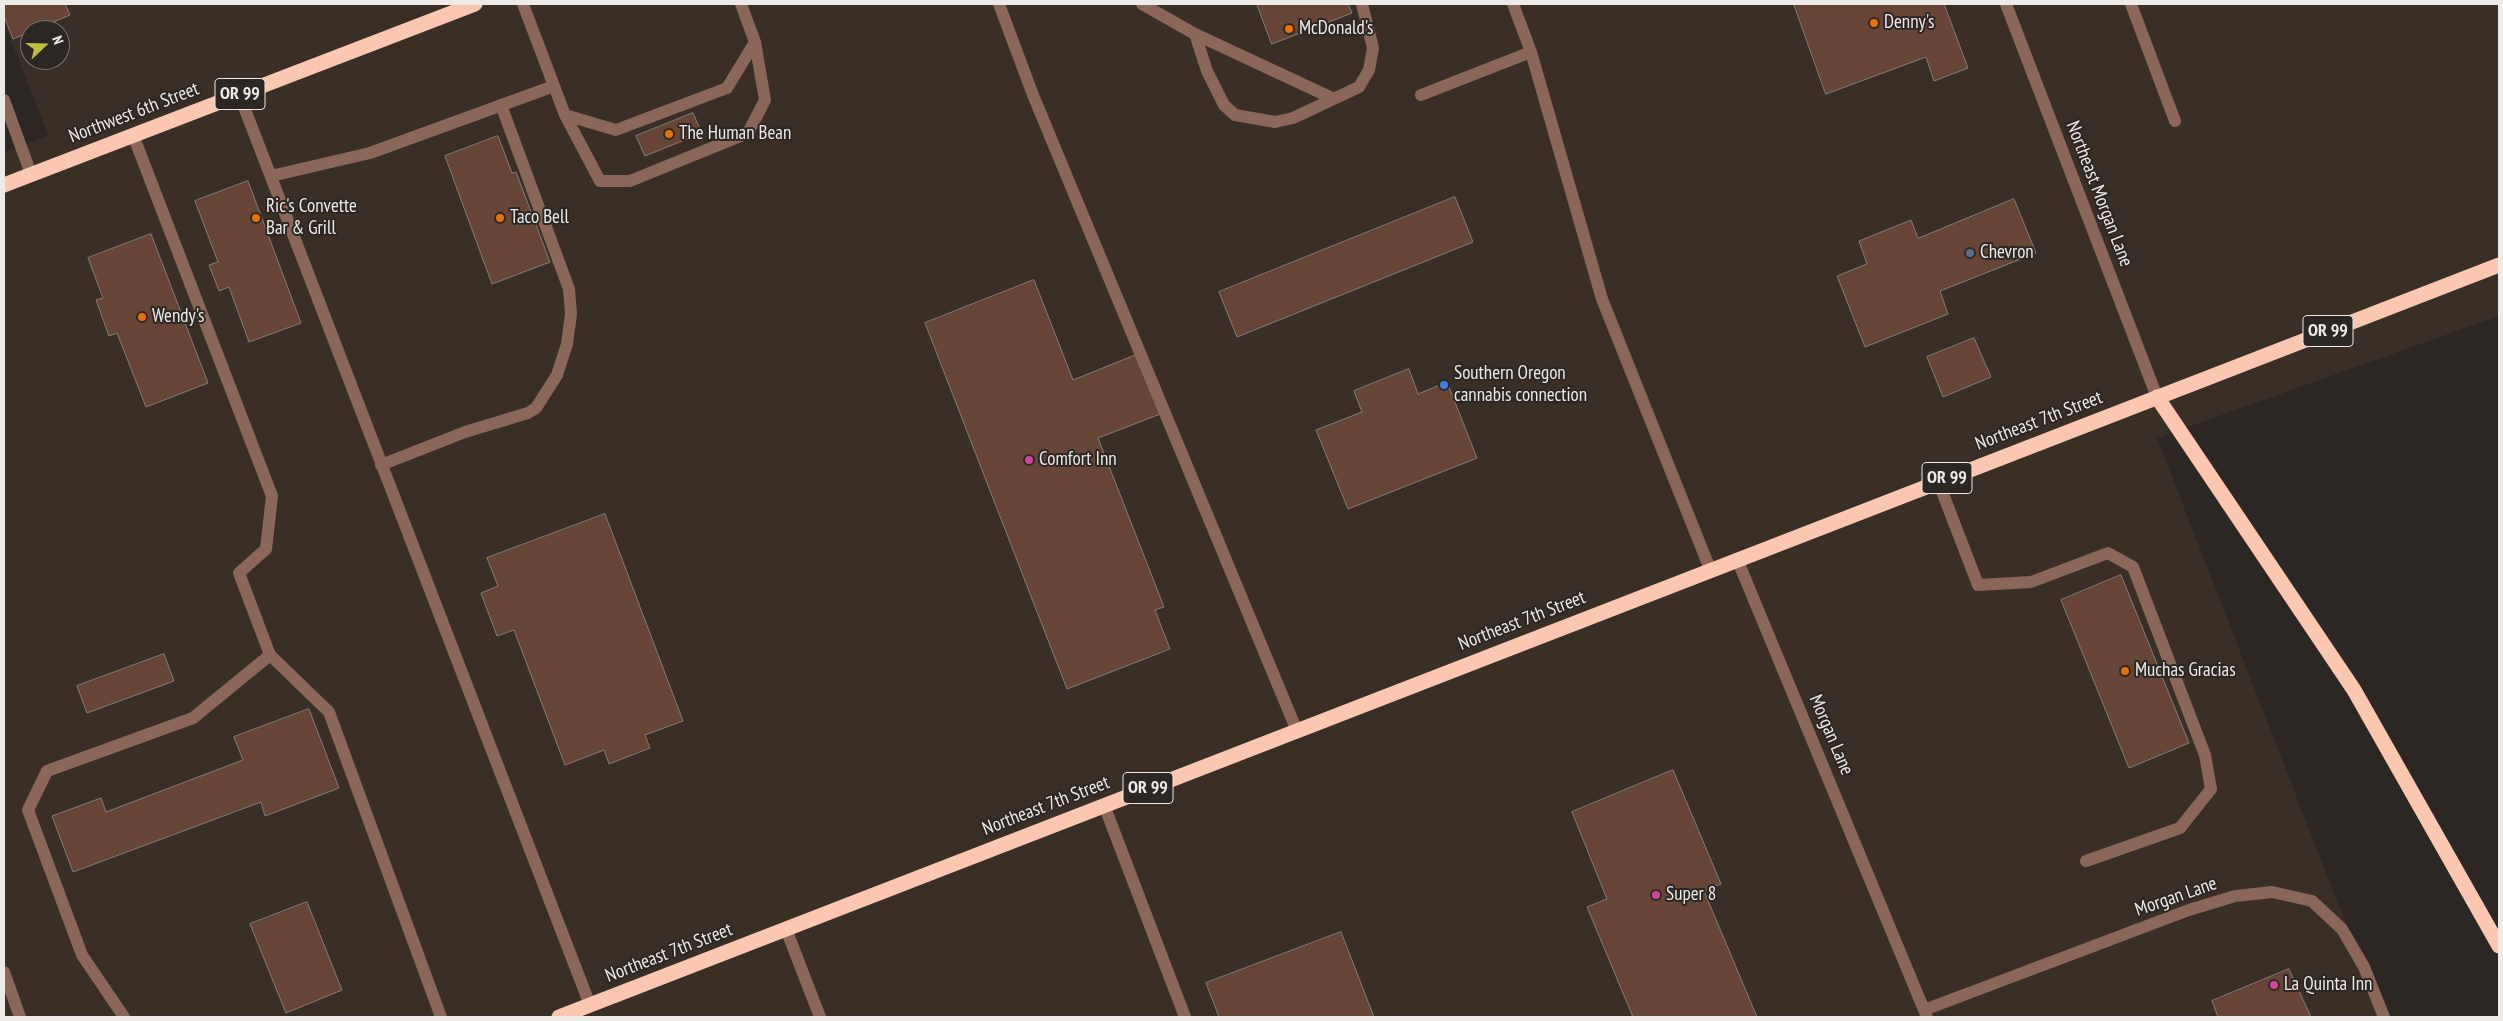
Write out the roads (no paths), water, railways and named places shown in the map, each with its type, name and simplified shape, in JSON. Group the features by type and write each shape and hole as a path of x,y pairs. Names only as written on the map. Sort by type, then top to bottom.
{"highway":[{"name":"Northwest 6th Street","path":"4,185 475,4"},
{"name":"Northeast 7th Street","path":"559,1017 1710,569 2499,265"},
{"path":"2158,397 2354,690 2499,946"}],"street":[{"path":"524,4 565,115 600,181 630,181 748,133 765,100 755,42 741,4"},
{"path":"999,4 1033,95 1297,731"},
{"path":"1142,4 1195,34 1332,98"},
{"path":"1195,34 1207,71 1224,105 1235,115 1276,122 1293,118 1332,98 1359,87 1369,70 1373,48 1362,4"},
{"path":"1513,4 1530,52 1602,299 1710,569"},
{"name":"Northeast Morgan Lane","path":"2006,4 2158,397"},
{"path":"2131,4 2175,121"},
{"path":"565,115 616,130 727,88 755,42"},
{"path":"1421,95 1530,52"},
{"path":"271,176 370,154 554,86"},
{"path":"239,94 590,1005"},
{"path":"4,100 31,174"},
{"path":"381,465 465,432 528,413 536,408 557,375 567,344 572,314 569,289 501,106"},
{"path":"133,135 272,496 266,549 239,573 270,655 330,712 441,1017"},
{"path":"1938,481 1978,585 2030,582 2108,553 2133,567 2205,755 2211,789 2180,828 2086,861"},
{"name":"Morgan Lane","path":"1737,559 1926,1013 2189,910 2235,896 2272,892 2312,900 2342,929 2364,967 2384,1017"},
{"path":"124,1017 82,955 28,810 47,771 193,718 270,655"},
{"path":"1104,805 1185,1017"},
{"path":"786,929 820,1017"},
{"path":"4,972 20,1017"}],"place":[{"name":"Denny's","path":"1874,23"},
{"name":"McDonald's","path":"1289,29"},
{"name":"The Human Bean","path":"669,134"},
{"name":"Ric's Convette Bar & Grill","path":"256,218"},
{"name":"Taco Bell","path":"500,218"},
{"name":"Chevron","path":"1970,253"},
{"name":"Wendy's","path":"142,317"},
{"name":"Southern Oregon cannabis connection","path":"1444,385"},
{"name":"Comfort Inn","path":"1029,460"},
{"name":"Muchas Gracias","path":"2125,671"},
{"name":"Super 8","path":"1656,895"},
{"name":"La Quinta Inn","path":"2274,985"}]}
